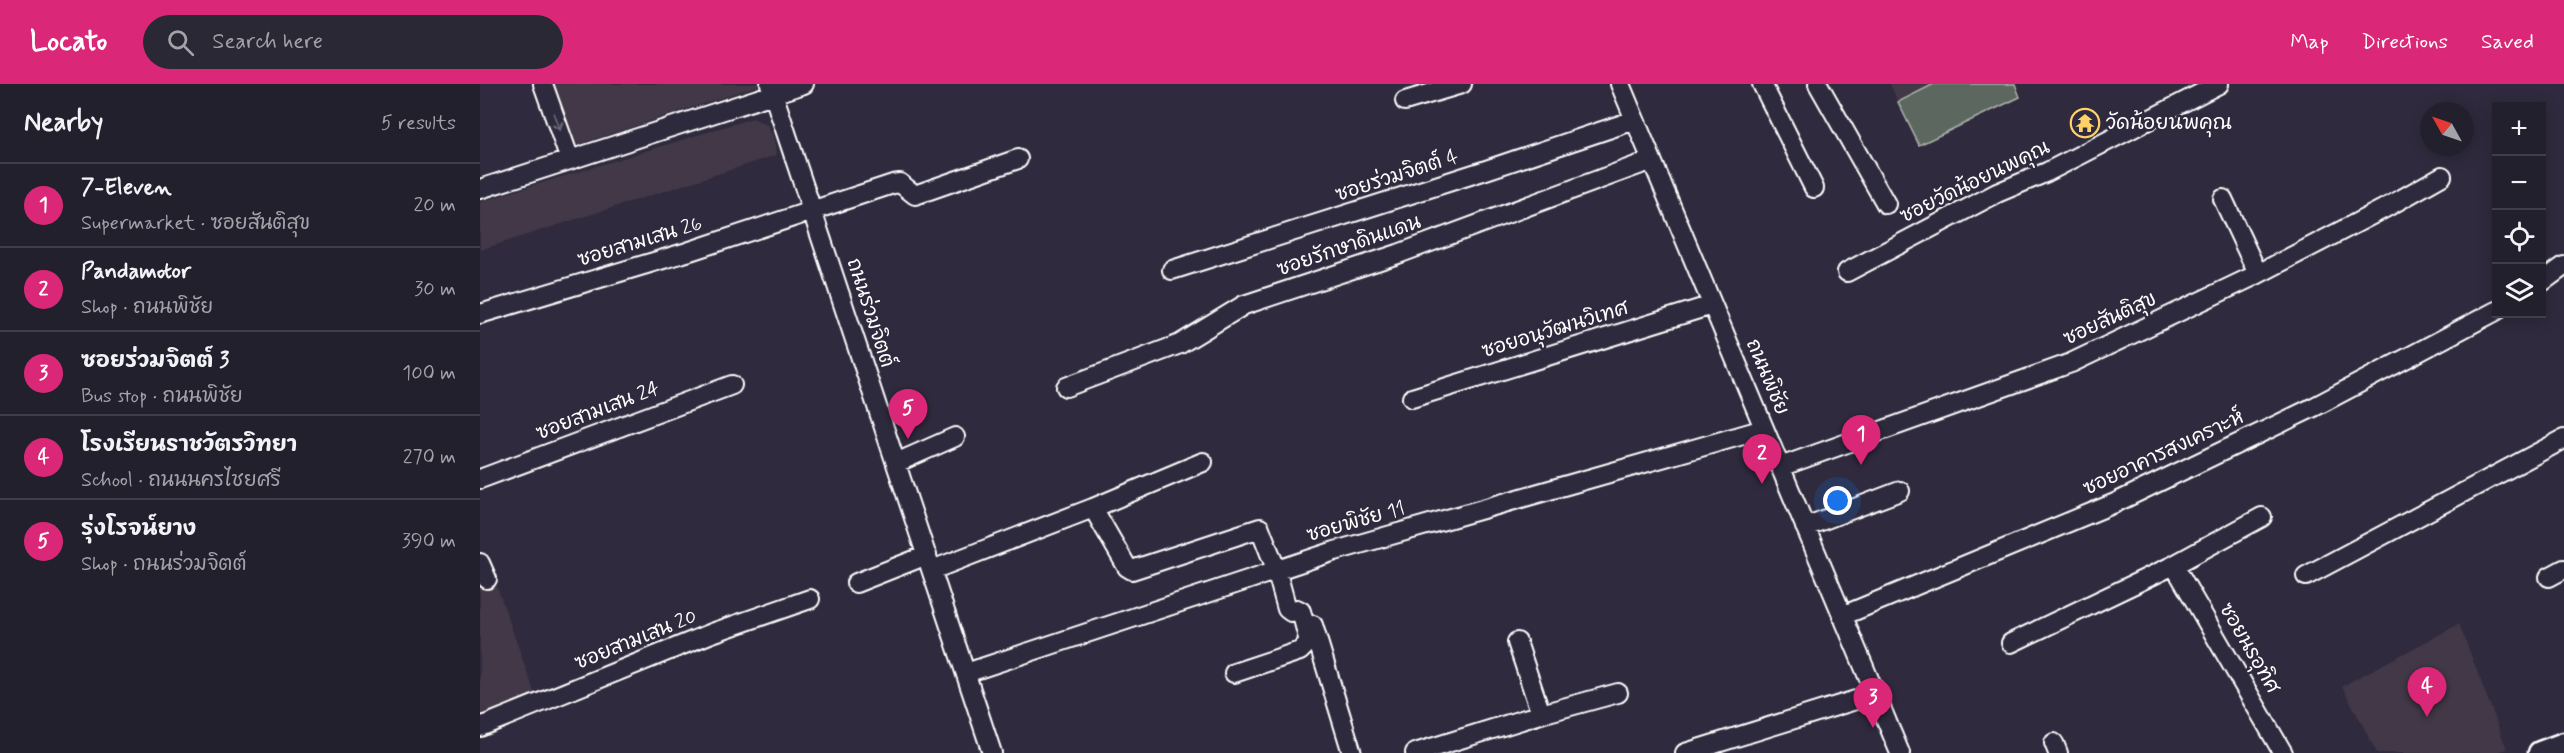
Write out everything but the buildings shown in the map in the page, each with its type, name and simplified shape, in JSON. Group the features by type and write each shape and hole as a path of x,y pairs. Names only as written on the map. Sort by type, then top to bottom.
{"main road":[{"path":"2540,753 2564,744"}],"street":[{"path":"543,84 570,160"},
{"path":"480,189 772,89 804,84"},
{"path":"1405,101 1462,84"},
{"name":"ถนนพิชัย","path":"1621,84 1900,753"},
{"path":"1762,84 1814,188"},
{"path":"1818,84 1886,204"},
{"name":"ซอยวัดน้อยนพคุณ","path":"1847,272 1997,193 2047,172 2219,84"},
{"name":"ถนนร่วมจิตต์","path":"772,89 992,753"},
{"name":"ซอยร่วมจิตต์ 4","path":"1172,270 1635,120"},
{"name":"ซอยสามเสน 26","path":"480,314 687,252 893,184 900,183 915,195 1018,159"},
{"name":"ซอยรักษาดินแดน","path":"1066,387 1180,344 1244,305 1398,254 1652,160"},
{"name":"ซอยสันติสุข","path":"1780,467 2071,363 2258,274 2442,176"},
{"path":"2223,199 2258,274"},
{"path":"2546,279 2564,266"},
{"name":"ซอยอนุวัฒนวิเทศ","path":"1412,398 1712,305"},
{"name":"ซอยอาคารสงเคราะห์","path":"1842,616 2115,503 2314,407 2492,313"},
{"name":"ซอยสามเสน 24","path":"480,479 732,384"},
{"name":"ซอยพิชัย 11","path":"966,673 1276,569 1764,429"},
{"path":"896,464 955,437"},
{"path":"2306,576 2564,439"},
{"path":"856,582 929,563 1093,508 1203,462"},
{"path":"1805,526 1900,491"},
{"path":"1093,508 1127,567 1132,570 1260,528 1276,569 1287,609 1291,612 1300,610 1310,642 1306,648 1234,673"},
{"path":"2011,643 2174,565 2262,517"},
{"name":"ซอยนรอุทิศ","path":"2174,565 2283,753"},
{"name":"ซอยสามเสน 20","path":"480,727 712,633 810,599"},
{"path":"1304,619 1314,626 1352,753"},
{"path":"1517,642 1541,714"},
{"path":"1415,753 1618,693"},
{"path":"1685,753 1875,694"}],"shaded area":[{"path":"537,84 763,84 562,150"},
{"path":"1890,84 1934,84 1898,102"},
{"path":"1934,84 2015,84 2020,97 1919,145 1898,102"},
{"path":"753,118 767,125 773,136 777,155 480,250 480,202"},
{"path":"494,578 536,697 480,720 480,583"},
{"path":"2459,624 2507,749 2494,753 2377,753 2342,686"}],"place":[{"name":"วัดน้อยนพคุณ","path":"2085,123"},
{"name":"รุ่งโรจน์ยาง","path":"908,439"},
{"name":"7-Eleven","path":"1861,465"},
{"name":"Pandamotor","path":"1762,484"},
{"name":"โรงเรียนราชวัตรวิทยา","path":"2427,717"},
{"name":"ซอยร่วมจิตต์ 3","path":"1873,728"}]}
